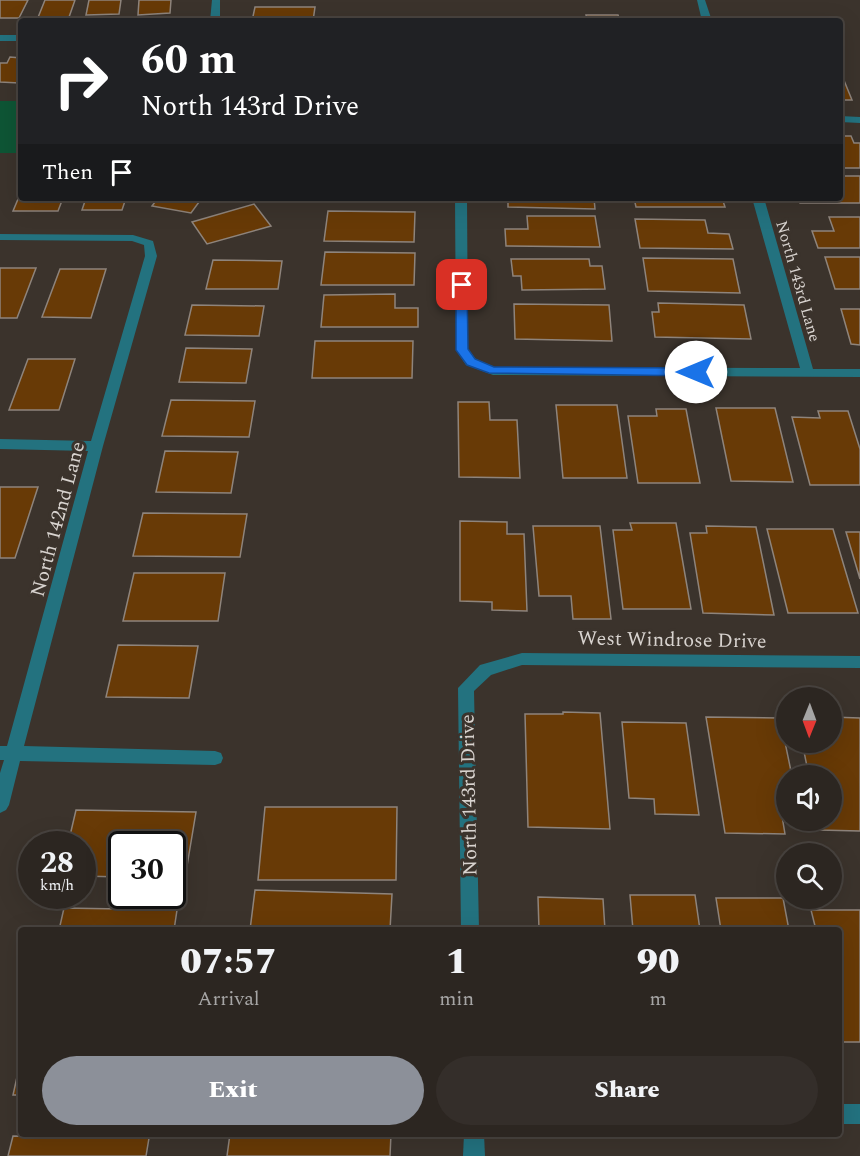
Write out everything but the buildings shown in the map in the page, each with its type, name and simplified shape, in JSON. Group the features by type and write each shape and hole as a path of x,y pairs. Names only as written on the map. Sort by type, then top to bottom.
{"street":[{"path":"215,18 216,0"},
{"path":"701,0 706,18"},
{"path":"0,38 18,38"},
{"path":"843,120 860,120"},
{"path":"461,201 462,350 471,362 493,370 860,374"},
{"name":"North 143rd Lane","path":"759,201 808,373"},
{"name":"North 142nd Lane","path":"0,237 133,238 148,243 151,256 7,753 0,805"},
{"path":"0,444 96,446"},
{"name":"West Windrose Drive","path":"486,670 522,659 860,663"},
{"name":"North 143rd Drive","path":"470,927 466,688 486,670"},
{"path":"7,753 215,758"},
{"path":"842,1114 860,1114"},
{"path":"474,1137 474,1156"}],"green space":[{"path":"0,101 18,101 18,153 0,153"}],"route":[{"path":"462,285 462,350 471,362 493,370 696,372"}]}
